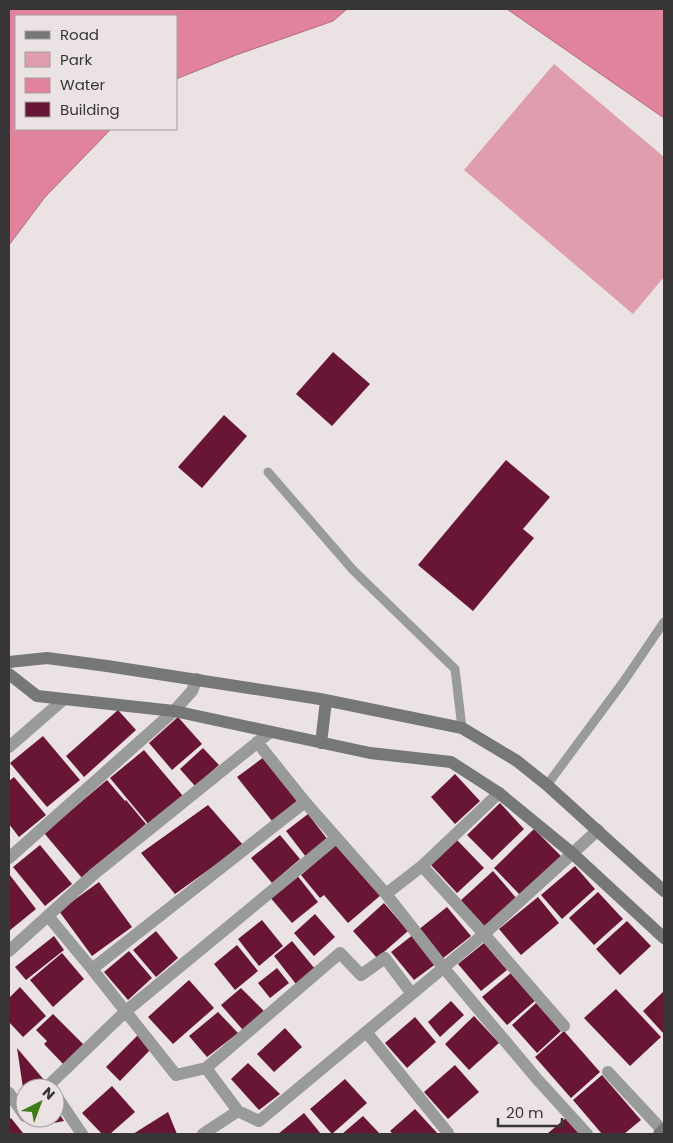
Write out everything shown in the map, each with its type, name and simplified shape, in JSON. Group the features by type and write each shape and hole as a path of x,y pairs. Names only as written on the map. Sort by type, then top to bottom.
{"street":[{"path":"9,662 47,658 197,679 326,701 462,728 517,761 598,830 664,891"},
{"path":"9,674 38,696 174,711 269,733 370,753 451,762 499,793 572,853 664,938"},
{"path":"9,858 174,711 192,691 197,679"},
{"path":"9,747 64,700"},
{"path":"322,743 326,701"},
{"path":"9,951 94,874 269,733"},
{"path":"257,742 336,838 386,894 443,967 537,1079 587,1134"},
{"path":"386,894 422,866 499,793"},
{"path":"92,969 306,802"},
{"path":"206,1068 238,1111 259,1120 484,934 598,830"},
{"path":"57,1078 126,1011 336,838"},
{"path":"422,866 564,1026"},
{"path":"48,916 176,1075 206,1068 340,953 360,976 384,958 412,994"},
{"path":"366,1033 452,1134"},
{"path":"608,1072 662,1131"},
{"path":"65,1109 82,1134"},
{"path":"208,1133 238,1111"}],"lane":[{"path":"268,472 353,570 454,670 462,728"},
{"path":"546,785 624,681 664,622"}],"green space":[{"path":"554,64 664,157 664,277 633,314 464,170"}],"water":[{"path":"9,9 347,9 333,21 236,55 178,78 178,15 15,15 15,130 110,130 45,197 9,245"},
{"path":"507,9 664,9 664,118"}],"building":[{"path":"333,352 370,384 332,426 296,394"},
{"path":"224,415 247,436 202,488 178,467"},
{"path":"506,460 550,497 523,529 534,538 473,611 418,565"},
{"path":"118,710 136,730 84,777 66,756"},
{"path":"178,717 202,744 172,770 149,743"},
{"path":"43,736 80,780 47,807 10,763"},
{"path":"203,748 219,765 195,786 180,769"},
{"path":"144,750 183,796 149,825 110,778"},
{"path":"264,757 298,802 272,821 237,777"},
{"path":"455,774 480,801 455,824 431,797"},
{"path":"14,777 46,815 19,837 9,824 9,781"},
{"path":"107,780 146,824 82,878 44,833"},
{"path":"500,803 524,829 492,860 467,835"},
{"path":"208,805 243,845 175,894 141,853"},
{"path":"308,814 328,840 306,857 286,831"},
{"path":"534,829 561,856 520,895 494,868"},
{"path":"280,835 300,859 272,883 251,858"},
{"path":"457,840 484,868 457,893 431,865"},
{"path":"337,844 381,895 348,923 324,895 320,898 301,875"},
{"path":"40,845 72,884 45,906 13,867"},
{"path":"575,866 595,889 562,919 541,895"},
{"path":"493,871 517,899 484,929 459,902"},
{"path":"9,874 36,909 9,931"},
{"path":"296,874 318,902 292,923 269,896"},
{"path":"99,882 132,927 92,956 59,911"},
{"path":"598,892 623,919 594,945 569,918"},
{"path":"538,897 559,923 521,955 499,929"},
{"path":"384,903 408,931 377,958 353,931"},
{"path":"447,907 471,936 442,959 418,930"},
{"path":"315,914 335,937 314,956 294,933"},
{"path":"262,920 283,946 259,966 238,939"},
{"path":"627,921 651,946 620,975 596,949"},
{"path":"156,931 178,958 156,977 133,950"},
{"path":"414,934 437,963 414,980 391,952"},
{"path":"54,936 64,950 26,980 15,967"},
{"path":"292,941 315,969 296,984 274,956"},
{"path":"484,943 507,970 481,991 458,964"},
{"path":"237,945 258,971 235,990 214,964"},
{"path":"129,951 152,978 128,1000 104,972"},
{"path":"62,953 84,979 53,1007 30,980"},
{"path":"277,968 289,983 270,998 258,983"},
{"path":"512,972 536,1000 507,1025 482,997"},
{"path":"189,980 214,1008 173,1044 148,1017"},
{"path":"20,987 46,1016 23,1037 9,1022 9,998"},
{"path":"241,988 265,1012 243,1030 221,1005"},
{"path":"616,989 661,1037 630,1066 584,1018"},
{"path":"664,991 664,1034 643,1011"},
{"path":"451,1001 464,1015 440,1037 428,1022"},
{"path":"536,1003 561,1031 537,1053 512,1025"},
{"path":"218,1012 238,1033 207,1057 189,1036"},
{"path":"53,1014 85,1046 65,1066 44,1044 47,1041 36,1030"},
{"path":"474,1016 499,1043 469,1070 445,1044"},
{"path":"415,1017 436,1042 407,1068 385,1043"},
{"path":"285,1028 302,1047 274,1072 257,1054"},
{"path":"564,1031 600,1072 571,1098 535,1057"},
{"path":"138,1035 151,1049 120,1081 106,1067"},
{"path":"17,1048 42,1078 22,1078"},
{"path":"248,1063 280,1094 259,1110 231,1079"},
{"path":"455,1065 479,1092 448,1119 424,1092"},
{"path":"602,1075 641,1120 624,1134 602,1134 573,1100"},
{"path":"345,1079 367,1103 332,1134 310,1109"},
{"path":"112,1086 135,1112 110,1134 102,1134 82,1113"},
{"path":"415,1109 438,1134 393,1134 390,1131"},
{"path":"168,1112 177,1134 133,1134"},
{"path":"304,1113 321,1134 278,1134"},
{"path":"363,1116 380,1134 342,1134"},
{"path":"567,1117 581,1134 547,1134"},
{"path":"11,1118 15,1123 15,1128 19,1128 23,1133 9,1134 9,1120"}]}
